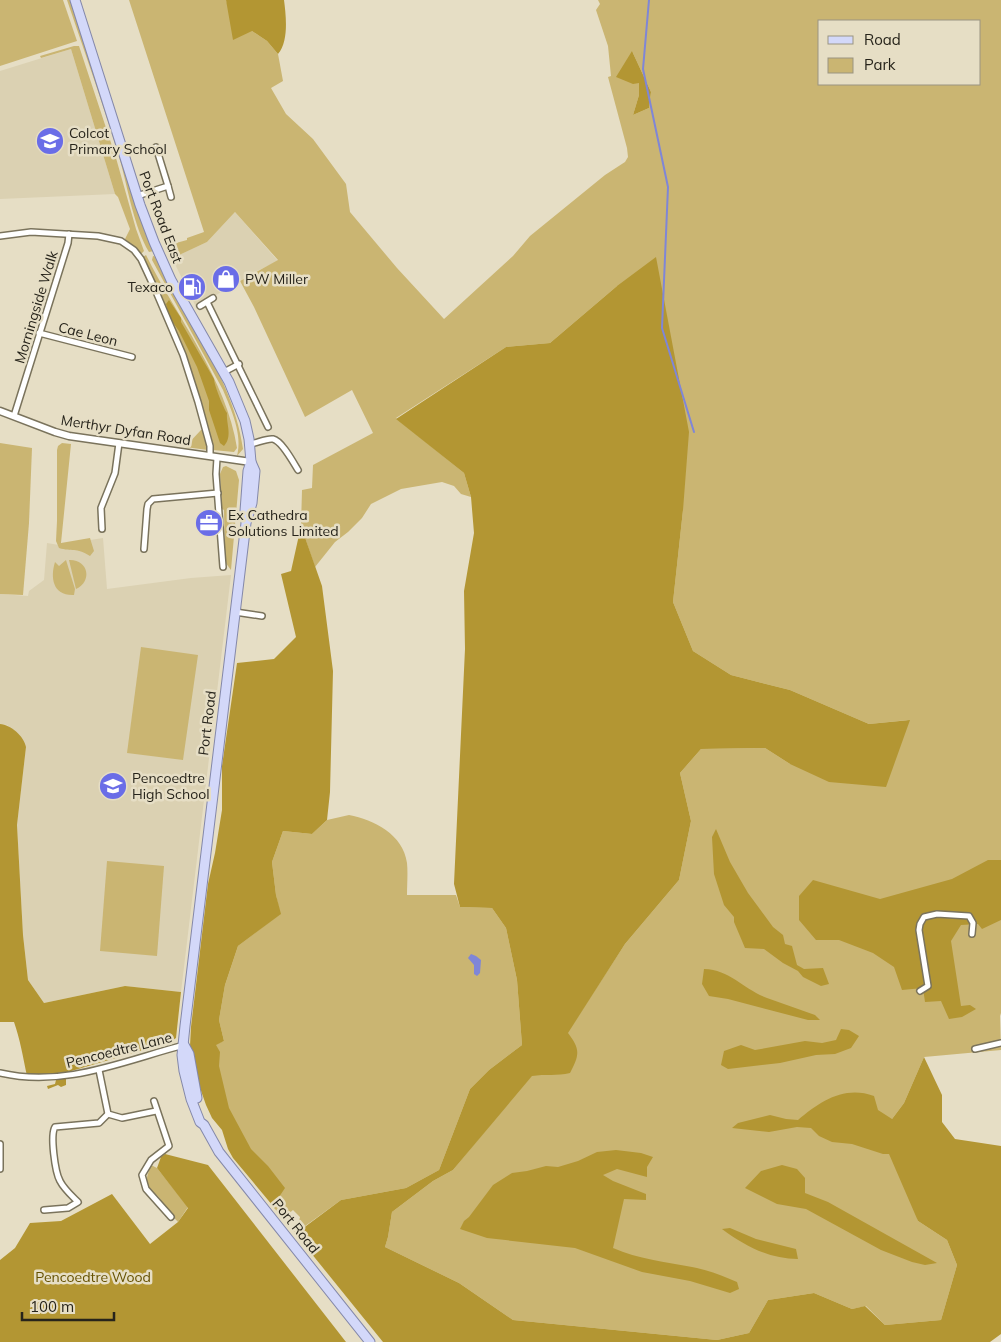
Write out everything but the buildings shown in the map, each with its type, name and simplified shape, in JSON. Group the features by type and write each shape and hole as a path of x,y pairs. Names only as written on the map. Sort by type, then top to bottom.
{"main road":[{"name":"Port Road East","path":"75,0 137,196 154,242 169,274 224,372 238,403 250,444 251,462"},
{"name":"Port Road","path":"251,462 248,471 246,523 184,1045 189,1054 192,1080 204,1125 215,1147 370,1342"}],"street":[{"path":"156,151 171,197"},
{"path":"137,196 168,186"},
{"path":"0,236 30,232 69,234 122,241 130,247 141,260 166,314 194,386 210,446 210,456"},
{"name":"Morningside Walk","path":"14,416 68,243 69,234"},
{"path":"200,306 213,298"},
{"path":"207,302 268,427"},
{"name":"Cae Leon","path":"39,333 132,357"},
{"path":"224,372 238,364"},
{"name":"Merthyr Dyfan Road","path":"0,411 60,434 251,462"},
{"path":"250,444 271,439 276,440 286,451 298,470"},
{"path":"102,530 101,508 115,473 119,443"},
{"path":"217,458 216,474 223,567"},
{"path":"144,549 147,509 148,504 153,499 218,493"},
{"path":"234,612 262,616"},
{"path":"920,991 928,986 919,930 924,917 937,914 969,916 973,923 972,934"},
{"path":"976,1049 1001,1043"},
{"name":"Pencoedtre Lane","path":"0,1073 20,1077 44,1078 74,1075 99,1070 184,1045"},
{"path":"99,1070 108,1114"},
{"path":"154,1101 169,1146 151,1160 142,1175 146,1189 171,1217"},
{"path":"108,1114 122,1118 156,1111"},
{"path":"44,1210 68,1208 78,1202 61,1183 57,1175 52,1136 53,1130 58,1126 99,1123 108,1114"},
{"path":"0,1144 0,1169"}],"shaded area":[{"name":"Colcot Primary School","path":"71,49 115,194 0,199 0,71"},
{"path":"235,212 278,261 255,272 196,307 172,258 207,242"},
{"name":"Pencoedtre High School","path":"103,538 107,589 191,578 231,575 181,992 125,986 44,1003 28,980 23,935 17,825 26,747 7,725 0,724 0,594 28,596 29,591 44,580 47,543 59,545"}],"green space":[{"path":"0,0 63,0 77,41 0,66"},
{"path":"67,0 71,0 154,251 149,252 139,231 114,140"},
{"path":"129,0 226,0 229,9 252,31 267,41 278,54 283,81 271,88 286,114 313,139 346,184 350,212 397,268 444,319 513,256 530,236 605,175 625,162 628,157 608,77 611,76 608,46 596,10 600,4 598,0 1001,0 1001,1050 924,1057 904,1103 892,1119 918,1221 947,1240 957,1265 941,1320 885,1325 866,1306 852,1309 814,1293 768,1300 749,1333 717,1340 513,1320 459,1283 385,1247 392,1212 433,1181 453,1170 518,1091 560,1044 625,944 679,880 691,821 680,773 701,749 765,748 790,764 909,720 869,724 790,690 731,675 693,651 673,602 683,510 617,286 550,343 506,347 396,418 464,473 471,497 461,494 454,486 442,482 401,489 371,504 362,518 335,542 315,567 301,526 302,490 312,488 313,465 373,433 352,390 305,417 240,281 278,260 235,212 207,242 177,256 170,255 165,246 187,240 187,238 204,232","holes":["632,51 651,92 649,108 633,115 639,95 639,83"]},
{"path":"226,0 284,0 285,35 278,54 267,41 252,31 233,40"},
{"path":"79,46 116,158 144,251 141,254 125,239 130,229 118,197 115,194 71,49 41,58 40,56"},
{"path":"632,51 651,92 649,108 633,115 639,95 639,83 633,84 616,77"},
{"path":"146,255 212,373 231,423 237,448 234,452 213,450 199,396 187,361 175,328 143,257"},
{"path":"153,256 157,257 220,376 232,404 243,449 237,456 237,431 226,397 152,260"},
{"path":"656,257 689,432 673,602 693,651 731,675 790,690 869,724 910,720 886,787 829,782 790,764 765,748 701,749 680,773 691,821 679,880 625,944 568,1033 577,1048 576,1061 570,1073 532,1076 453,1170 433,1181 392,1212 385,1247 459,1283 513,1320 717,1340 749,1333 768,1300 814,1293 852,1309 865,1306 885,1325 941,1320 957,1265 947,1240 918,1221 889,1154 883,1154 852,1144 832,1142 819,1136 811,1128 797,1127 769,1132 732,1128 738,1123 770,1115 798,1120 824,1101 853,1092 874,1096 878,1110 892,1119 904,1103 924,1057 942,1095 942,1122 955,1139 1001,1146 1001,1334 990,1342 383,1342 294,1232 295,1225 300,1224 302,1229 341,1200 406,1188 439,1170 470,1089 489,1070 522,1045 517,980 506,928 492,908 460,907 454,884 465,649 464,591 474,533 471,497 464,473 396,419 506,347 550,343 617,286"},
{"path":"169,300 181,318 181,322 214,379 219,397 227,413 229,434 224,446 220,443 209,410 209,401 197,367 179,331 169,317 166,304"},
{"path":"203,430 208,450 185,447"},
{"path":"0,443 32,448 29,523 23,595 0,594"},
{"path":"62,443 71,444 61,543 90,538 94,551 90,556 85,553 59,548 56,541 57,450 58,446"},
{"path":"226,466 236,471 239,480 231,570 225,562 224,510 222,509 220,474 223,467"},
{"path":"301,526 322,586 333,671 330,792 327,820 312,834 283,831 272,862 276,895 281,914 238,946 225,985 219,1020 224,1041 216,1045 220,1052 219,1066 229,1108 251,1149 268,1166 285,1188 273,1206 233,1158 228,1149 222,1130 212,1118 206,1105 199,1085 195,1063 192,1063 190,1046 208,884 222,810 222,766 237,663 274,659 296,637 281,574 291,571"},
{"path":"66,560 75,589 74,595 61,593 53,580 55,562 59,566"},
{"path":"69,560 80,563 86,571 85,581 76,589"},
{"path":"141,647 198,655 183,760 127,753"},
{"path":"0,724 8,726 16,732 23,739 26,747 17,825 23,935 28,980 44,1003 125,986 181,992 176,1038 170,1042 68,1072 27,1076 14,1022 0,1022"},
{"path":"349,815 359,817 386,830 400,844 407,863 407,895 456,895 460,907 492,908 506,928 517,980 522,1045 489,1070 470,1089 439,1170 406,1188 341,1200 301,1229 295,1225 294,1232 293,1226 299,1221 300,1217 293,1210 286,1216 282,1216 272,1206 199,1067 216,1044 224,1041 219,1020 225,985 238,946 280,914 272,862 283,831 312,834 327,820"},
{"path":"716,829 730,862 748,893 773,927 783,935 785,944 792,946 797,965 804,969 823,968 829,984 821,986 803,977 798,971 764,949 745,948 734,922 734,917 724,905 714,874 712,837"},
{"path":"988,860 1001,860 1001,920 982,929 978,924 961,925 951,941 961,1006 970,1005 976,1009 962,1017 949,1019 941,1001 925,1002 923,988 902,990 894,967 873,953 839,940 816,940 799,920 799,896 813,880 880,899 952,879"},
{"path":"107,861 164,866 157,956 100,951"},
{"path":"704,969 729,976 767,998 815,1015 820,1020 808,1020 728,999 709,996 702,984"},
{"path":"841,1029 849,1030 859,1036 851,1048 835,1054 816,1055 780,1063 728,1069 721,1065 724,1051 741,1045 755,1050 805,1041 822,1043 836,1040"},
{"path":"66,1078 66,1085 61,1087 58,1085 48,1089 47,1086 55,1084 56,1080"},
{"path":"616,1150 641,1153 653,1157 647,1167 647,1177 617,1169 603,1175 646,1194 646,1200 624,1199 613,1248 642,1258 710,1271 737,1282 739,1289 730,1293 690,1281 642,1272 575,1248 487,1238 460,1229 464,1221 493,1185 512,1173 546,1166 558,1167 578,1161 597,1152"},
{"name":"Pencoedtre Wood","path":"165,1154 208,1165 346,1342 0,1342 0,1260 15,1248 30,1223 61,1221 112,1194 150,1244 178,1222 188,1208 157,1168 161,1157"},
{"path":"151,1165 157,1168 188,1207 178,1222 147,1185"},
{"path":"782,1165 797,1169 805,1178 805,1193 828,1202 937,1263 925,1265 912,1262 881,1250 806,1209 777,1204 745,1188 761,1171"},
{"path":"730,1228 756,1239 796,1249 798,1259 777,1257 758,1250 722,1229"}],"water":[{"path":"471,954 481,960 480,973 477,976 474,974 474,965 468,958"}],"waterway":[{"path":"649,0 643,69 668,187 662,328 694,432"}],"place":[{"name":"Colcot Primary School","path":"50,141"},
{"name":"PW Miller","path":"226,279"},
{"name":"Texaco","path":"192,287"},
{"name":"Ex Cathedra Solutions Limited","path":"209,523"},
{"name":"Pencoedtre High School","path":"113,786"}]}
